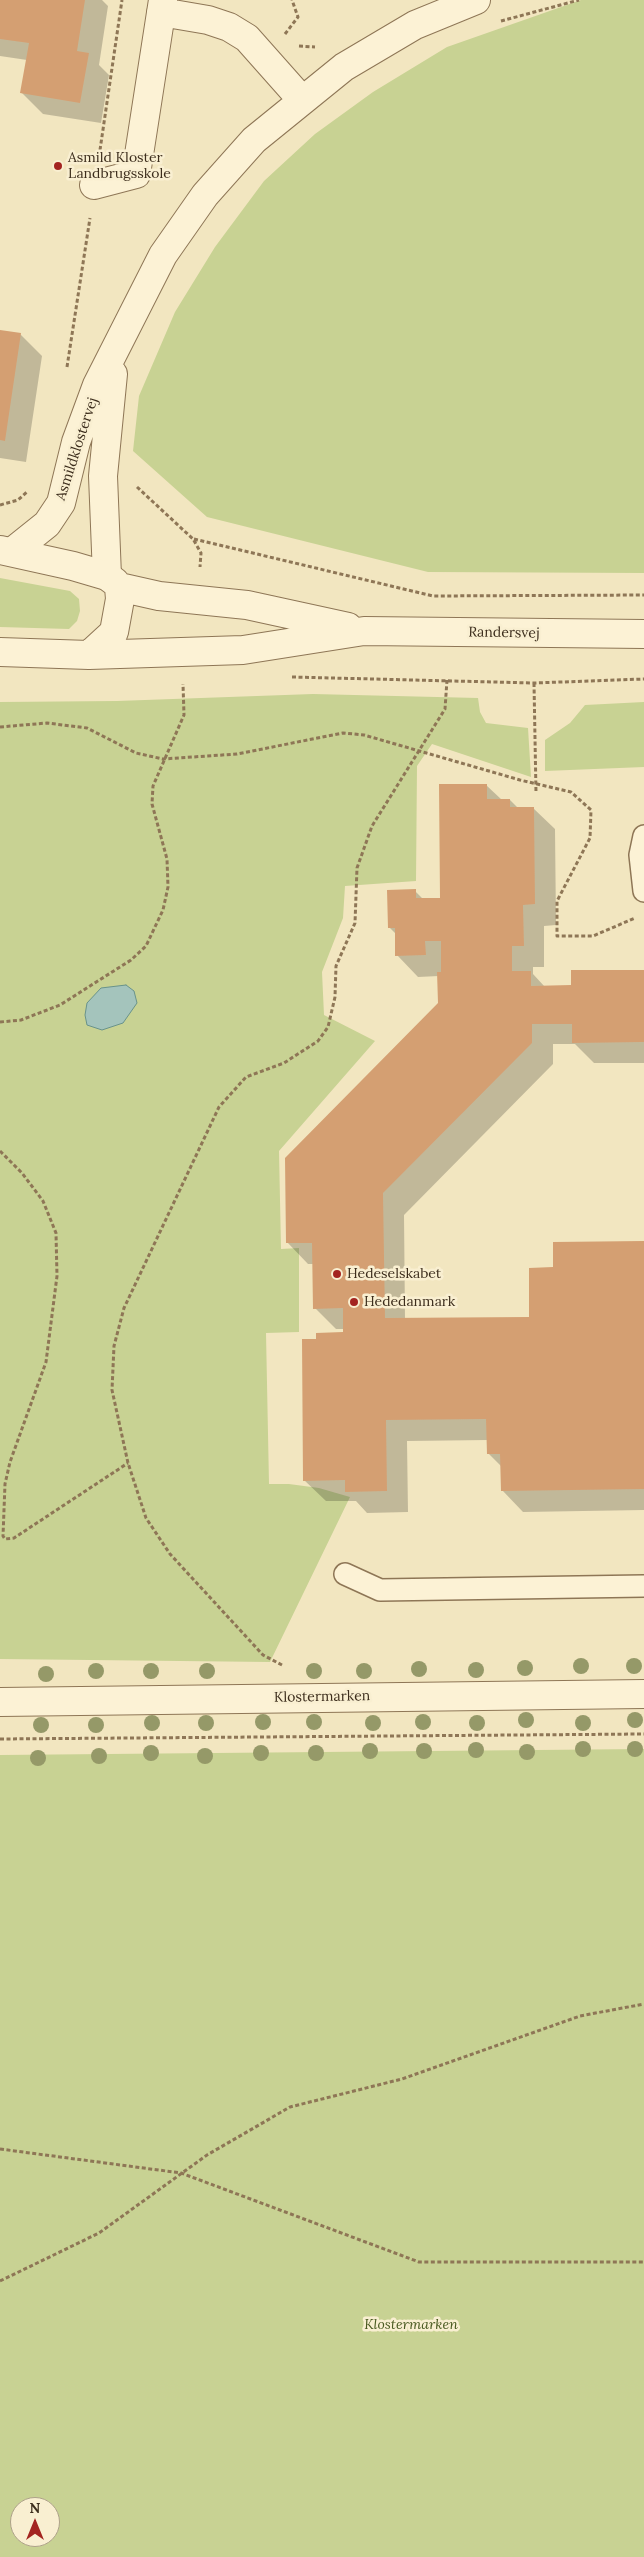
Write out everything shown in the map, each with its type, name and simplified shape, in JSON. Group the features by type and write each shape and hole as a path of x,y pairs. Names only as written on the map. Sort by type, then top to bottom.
{"street":[{"name":"Asmildklostervej","path":"6,551 47,524 61,503 76,442 97,385 163,255 205,195 254,140 344,67 415,25 476,0"},
{"path":"94,185 136,174 162,6 229,27 247,38 302,100"},
{"name":"Asmildklostervej","path":"90,655 114,632 119,614 113,582 103,476 110,388 123,331"},
{"name":"Randersvej","path":"6,551 73,566 113,582 159,596 247,605 364,631"},
{"name":"Randersvej","path":"0,652 90,655 243,650 364,631 644,634"},
{"name":"Klostermarken","path":"0,1702 644,1694"}],"lane":[{"path":"644,836 640,854 644,891"},
{"path":"345,1574 380,1590 644,1586"}],"path":[{"path":"67,371 122,0"},
{"path":"285,35 298,17 292,0"},
{"path":"492,24 578,0"},
{"path":"278,30 301,47 319,47 332,52 344,67"},
{"path":"193,539 433,596 644,595"},
{"path":"286,678 534,682 644,679"},
{"path":"0,1022 21,1020 60,1005 131,960 146,946 163,910 168,887 167,859 152,804 153,786 163,759 184,715 183,680"},
{"path":"284,1666 263,1655 170,1554 146,1518 128,1463 112,1390 114,1346 124,1308 219,1107 246,1078 284,1063 318,1042 328,1027 335,997 336,966 355,923 357,868 372,826 445,709 447,680"},
{"path":"534,682 536,793"},
{"path":"0,727 47,723 87,728 136,753 163,759 238,754 343,734 364,735 520,780 571,792 591,810 590,838 557,901 557,936 592,936 632,920"},
{"path":"0,1151 22,1173 43,1201 56,1233 57,1276 46,1362 10,1462 5,1484 1,1522 3,1536 5,1539 14,1538 128,1463"},
{"path":"0,1739 644,1734"},
{"path":"0,2281 99,2233 207,2155 290,2107 402,2079 580,2016 644,2004"},
{"path":"0,2149 181,2173 419,2262 644,2262"}],"green space":[{"path":"581,0 644,0 644,573 428,572 207,517 133,451 139,396 175,312 215,247 264,181 315,134 373,92 447,47"},
{"path":"0,578 70,591 79,599 80,611 77,621 69,629 0,627"},
{"path":"313,694 478,698 480,712 486,723 528,728 531,777 432,744 417,766 416,881 345,886 343,918 322,972 324,1015 375,1041 279,1151 281,1249 299,1248 299,1332 266,1333 269,1484 289,1484 319,1488 350,1497 270,1662 0,1659 0,702 117,701"},
{"path":"644,702 644,767 545,771 545,740 570,723 585,705"},
{"path":"644,1749 644,2557 0,2557 0,1755"}],"water":[{"path":"126,985 134,991 137,1003 123,1023 102,1030 87,1025 85,1015 87,1003 101,988"}],"building":[{"path":"0,0 85,0 77,51 89,53 80,103 20,93 29,43 0,39"},
{"path":"0,330 21,333 5,441 0,440"},
{"path":"439,784 487,784 487,799 510,799 510,807 534,807 535,904 523,905 524,946 512,946 512,971 531,971 531,986 571,985 571,970 644,970 644,1042 572,1043 572,1024 532,1024 532,1043 383,1193 385,1318 529,1317 529,1268 553,1267 553,1242 644,1241 644,1489 501,1491 500,1454 487,1454 486,1419 386,1420 387,1491 345,1492 345,1480 303,1481 302,1339 316,1339 316,1333 343,1332 343,1308 313,1309 312,1243 286,1243 285,1158 438,1003 437,972 441,972 441,941 425,941 426,955 395,956 395,928 388,928 387,890 416,889 416,898 440,898"}],"place":[{"name":"Asmild Kloster Landbrugsskole","path":"58,166"},
{"name":"Hedeselskabet","path":"337,1274"},
{"name":"Hededanmark","path":"354,1302"}]}
